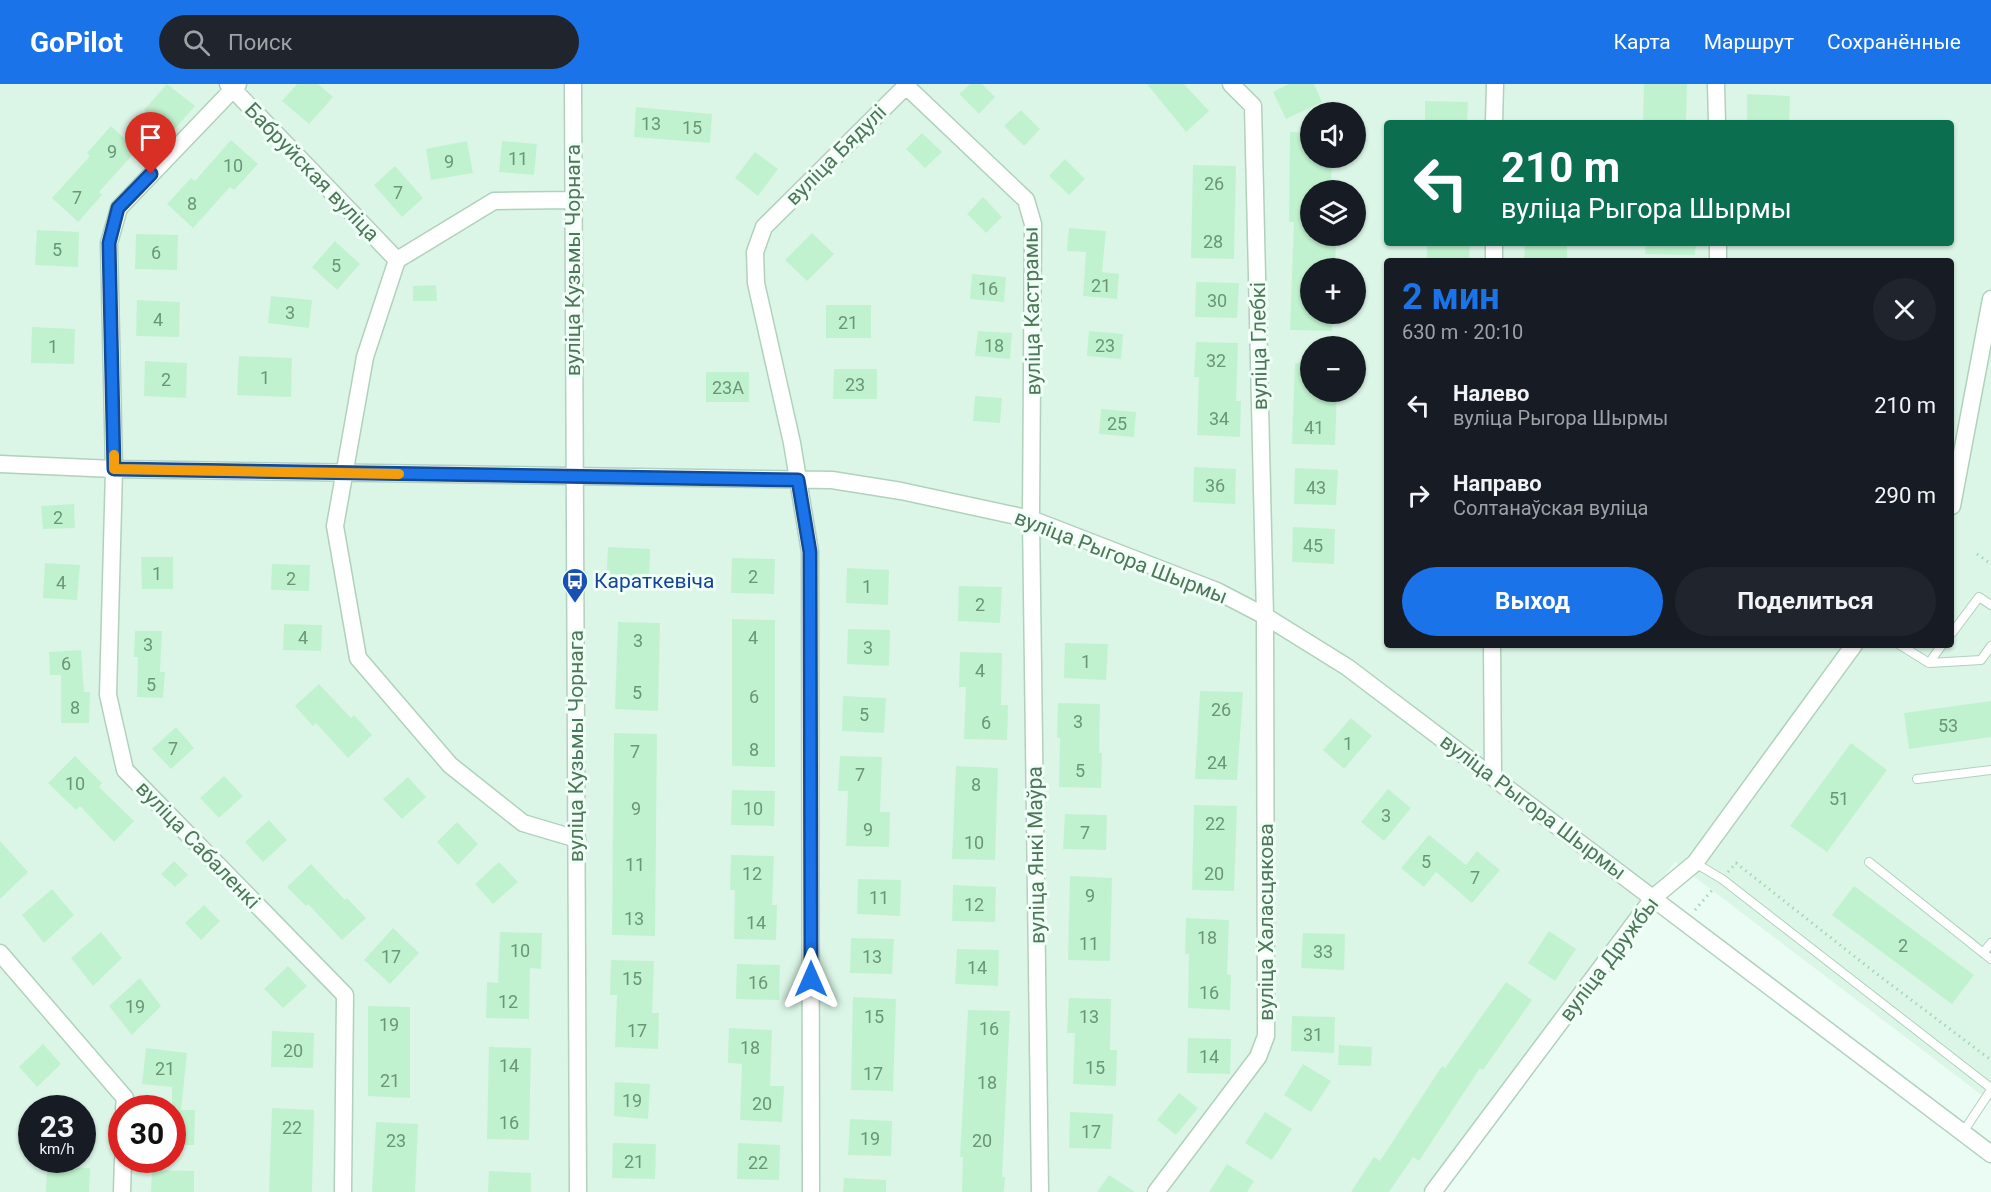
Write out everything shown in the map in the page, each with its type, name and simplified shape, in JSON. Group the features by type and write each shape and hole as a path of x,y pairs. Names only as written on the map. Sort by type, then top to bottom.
{"street":[{"name":"вуліца Кузьмы Чорнага","path":"573,84 578,1192"},
{"name":"вуліца Глебкі","path":"1231,84 1253,106 1265,616"},
{"path":"1494,120 1495,84"},
{"path":"1716,84 1717,120"},
{"name":"вуліца Бядулі","path":"798,480 756,283 755,252 764,227 906,85"},
{"name":"вуліца Кастрамы","path":"906,85 1026,200 1033,224 1031,519"},
{"name":"Бабруйская вуліца","path":"233,86 397,260"},
{"name":"вуліца Сабаленкі","path":"233,86 118,208 111,225 108,283 114,469 108,695 125,770 345,995 343,1192"},
{"path":"573,200 494,201 397,260 365,357 342,472 335,526 358,658 450,765 524,823 577,839"},
{"path":"1954,495 1991,299"},
{"name":"вуліца Рыгора Шырмы","path":"0,464 114,469 573,478 832,480 901,491 1031,519 1217,591 1265,616 1347,667 1686,921 1991,1154"},
{"path":"798,480 810,552 811,1192"},
{"name":"вуліца Янкі Маўра","path":"1031,519 1040,1192"},
{"name":"вуліца Халасцякова","path":"1156,1192 1258,1057 1266,1036 1265,616"},
{"path":"1492,648 1493,777"},
{"name":"вуліца Дружбы","path":"1433,1192 1654,897 1695,862 1852,648"},
{"path":"0,953 121,1095"},
{"path":"122,1192 123,1173"}],"lane":[{"path":"1954,630 1979,597 1991,605"},
{"path":"1981,660 1991,646"},
{"path":"1905,648 1929,663 1991,659"},
{"path":"1929,663 1940,648"},
{"path":"1917,779 1991,770"},
{"path":"1695,862 1722,879 1991,1089 1963,1132"},
{"path":"1869,862 1991,959"},
{"path":"1983,953 1991,943"}],"path":[{"path":"1977,554 1991,564"},
{"path":"1686,921 1736,863 1991,1060"}],"shaded area":[{"path":"0,84 1991,84 1991,1102 1675,862 1422,1192 0,1192"}],"building":[{"path":"167,84 195,106 171,133 144,110"},
{"path":"297,84 318,84 333,97 309,124 282,101"},
{"path":"970,84 982,84 995,97 979,114 959,94"},
{"path":"1147,84 1184,84 1209,111 1186,132"},
{"path":"1289,84 1314,84 1322,102 1300,102 1300,112 1286,119 1273,92"},
{"path":"1644,84 1687,84 1686,120 1643,120"},
{"path":"1747,94 1790,96 1789,120 1747,120"},
{"path":"1425,101 1468,102 1467,120 1425,120"},
{"path":"636,107 712,114 710,143 634,137"},
{"path":"1021,110 1040,129 1024,146 1004,126"},
{"path":"111,126 137,150 99,192 102,195 78,222 52,198 90,156 87,153"},
{"path":"1290,132 1300,132 1300,168 1332,168 1331,180 1300,180 1300,246 1336,246 1335,258 1300,258 1300,324 1332,324 1332,331 1290,330 1294,222 1289,222"},
{"path":"922,133 942,152 925,168 906,149"},
{"path":"231,140 258,164 234,190 230,187 193,228 167,204 191,178 195,181"},
{"path":"467,141 473,173 431,180 426,149"},
{"path":"502,141 537,144 534,175 499,172"},
{"path":"755,152 778,169 758,196 735,178"},
{"path":"1065,159 1085,179 1069,195 1049,176"},
{"path":"1193,165 1236,166 1234,259 1191,258"},
{"path":"395,166 423,198 402,217 374,185"},
{"path":"983,197 1002,217 986,233 967,214"},
{"path":"1069,228 1106,231 1102,272 1119,274 1117,299 1083,296 1086,252 1067,251"},
{"path":"37,230 79,232 78,267 35,265"},
{"path":"812,233 834,254 807,281 785,260"},
{"path":"136,234 178,235 177,270 135,269"},
{"path":"335,241 360,264 337,290 312,267"},
{"path":"1427,246 1470,246 1469,258 1427,258"},
{"path":"1525,246 1567,246 1567,258 1524,258"},
{"path":"1646,246 1696,246 1695,255 1645,254"},
{"path":"972,274 1006,277 1004,302 970,299"},
{"path":"1196,282 1239,283 1237,318 1195,317"},
{"path":"436,285 437,301 413,301 413,286"},
{"path":"271,296 312,300 309,328 268,323"},
{"path":"137,300 180,302 179,337 136,336"},
{"path":"826,305 871,305 871,338 826,338"},
{"path":"32,327 75,329 74,364 31,363"},
{"path":"978,331 1012,333 1010,359 975,356"},
{"path":"1089,331 1123,334 1121,359 1087,356"},
{"path":"1196,342 1238,343 1236,401 1241,401 1240,437 1197,435 1199,377 1194,377"},
{"path":"239,356 292,358 291,397 237,395"},
{"path":"145,361 187,363 186,398 144,396"},
{"path":"1295,363 1300,363 1300,402 1337,402 1335,445 1292,444"},
{"path":"834,369 877,369 877,399 833,399"},
{"path":"706,372 749,372 749,402 706,402"},
{"path":"975,396 1002,398 1000,423 973,421"},
{"path":"1101,409 1136,412 1134,437 1099,434"},
{"path":"1194,467 1236,469 1235,504 1193,502"},
{"path":"1295,468 1338,470 1336,505 1294,504"},
{"path":"74,504 75,528 43,529 41,506"},
{"path":"1293,527 1335,529 1334,564 1292,562"},
{"path":"608,547 650,549 649,584 606,583"},
{"path":"141,557 173,557 173,589 142,589"},
{"path":"732,558 775,559 774,594 731,593"},
{"path":"45,563 80,565 77,600 43,598"},
{"path":"272,564 310,565 309,591 271,590"},
{"path":"847,568 889,570 888,605 846,603"},
{"path":"959,586 1002,587 1000,623 958,621"},
{"path":"732,619 775,620 775,767 732,766"},
{"path":"618,622 660,623 658,711 615,709"},
{"path":"284,624 322,625 321,651 283,650"},
{"path":"848,629 890,630 889,666 847,664"},
{"path":"135,631 162,631 160,672 165,672 163,698 137,697 138,657 134,657"},
{"path":"1065,643 1108,644 1106,680 1064,678"},
{"path":"81,650 84,692 90,692 89,723 61,723 61,675 50,675 49,652"},
{"path":"960,652 1002,653 1001,705 1008,705 1007,740 964,739 966,687 959,687"},
{"path":"319,684 351,718 354,715 372,735 348,758 316,723 313,726 295,706"},
{"path":"1200,691 1243,692 1237,780 1195,779"},
{"path":"843,696 886,698 884,733 842,731"},
{"path":"1991,701 1991,737 1909,749 1904,713"},
{"path":"1058,703 1100,704 1101,788 1059,787"},
{"path":"1351,718 1372,736 1344,769 1323,750"},
{"path":"176,727 194,748 171,769 152,749"},
{"path":"614,733 657,734 655,936 612,935"},
{"path":"1851,743 1887,770 1827,852 1790,826"},
{"path":"75,756 102,783 99,787 134,821 114,842 80,806 76,810 48,783"},
{"path":"840,756 882,757 880,812 890,812 889,847 846,846 848,791 838,791"},
{"path":"956,766 998,768 995,860 952,859"},
{"path":"224,776 243,796 219,818 200,798"},
{"path":"408,777 426,797 402,819 383,799"},
{"path":"1388,789 1411,808 1384,841 1361,822"},
{"path":"732,790 775,791 774,826 731,825"},
{"path":"1194,805 1237,806 1234,891 1192,890"},
{"path":"1065,814 1107,815 1106,850 1063,849"},
{"path":"269,820 287,840 263,862 245,842"},
{"path":"457,822 478,844 458,865 437,842"},
{"path":"1429,835 1466,865 1477,851 1500,870 1472,903 1436,872 1424,887 1401,868"},
{"path":"0,841 28,872 0,899"},
{"path":"731,855 774,856 772,905 777,905 776,940 734,939 735,890 730,890"},
{"path":"174,861 188,875 175,887 161,874"},
{"path":"499,862 518,882 493,904 475,884"},
{"path":"311,864 345,900 347,898 366,918 342,940 308,904 306,906 287,887"},
{"path":"1070,876 1112,878 1110,961 1068,960"},
{"path":"858,879 901,880 900,916 857,914"},
{"path":"953,885 996,887 995,922 952,921"},
{"path":"1854,886 1974,975 1952,1004 1832,915"},
{"path":"52,889 74,915 44,943 22,915"},
{"path":"204,905 220,921 201,940 185,923"},
{"path":"1186,918 1229,920 1227,974 1231,975 1230,1010 1188,1008 1189,954 1185,954"},
{"path":"393,928 419,953 390,984 364,960"},
{"path":"1549,931 1576,949 1555,981 1528,963"},
{"path":"101,932 122,958 93,986 71,958"},
{"path":"500,932 542,933 541,969 530,968 529,1019 486,1018 487,982 498,983"},
{"path":"1303,933 1345,934 1344,970 1301,968"},
{"path":"851,938 894,939 892,974 850,973"},
{"path":"957,949 999,950 998,986 955,984"},
{"path":"611,960 654,961 652,1013 659,1013 658,1049 615,1047 617,995 610,995"},
{"path":"737,964 780,965 779,1000 736,999"},
{"path":"288,966 307,986 283,1008 264,989"},
{"path":"140,978 161,1006 132,1035 109,1006"},
{"path":"1506,982 1532,1000 1483,1070 1480,1068 1419,1161 1413,1157 1389,1192 1351,1192 1374,1157 1380,1161 1442,1066 1445,1068"},
{"path":"853,997 896,999 893,1091 851,1090"},
{"path":"1069,998 1111,999 1110,1050 1117,1050 1116,1086 1073,1084 1075,1033 1067,1033"},
{"path":"368,1006 410,1007 410,1098 368,1096"},
{"path":"968,1010 1010,1011 1002,1177 1005,1177 1004,1192 962,1192 963,1157 960,1157"},
{"path":"1292,1016 1335,1017 1334,1053 1291,1051"},
{"path":"729,1028 772,1030 770,1086 784,1086 782,1122 740,1120 742,1064 728,1063"},
{"path":"272,1031 314,1033 313,1068 271,1067"},
{"path":"1188,1038 1231,1039 1230,1074 1187,1073"},
{"path":"43,1044 61,1064 37,1087 19,1067"},
{"path":"1339,1045 1372,1047 1371,1066 1338,1065"},
{"path":"489,1047 531,1048 529,1140 487,1139"},
{"path":"146,1048 187,1053 183,1095 172,1095 172,1087 142,1084"},
{"path":"1303,1064 1331,1081 1311,1112 1284,1095"},
{"path":"615,1082 650,1084 648,1119 614,1116"},
{"path":"1179,1093 1198,1108 1176,1135 1157,1120"},
{"path":"272,1108 314,1110 312,1192 269,1192"},
{"path":"186,1110 195,1110 194,1145 186,1145"},
{"path":"1070,1112 1113,1114 1111,1149 1069,1148"},
{"path":"1265,1112 1292,1129 1272,1160 1245,1143"},
{"path":"850,1119 892,1121 891,1156 848,1155"},
{"path":"376,1122 418,1124 415,1192 372,1192"},
{"path":"613,1143 656,1144 655,1179 612,1178"},
{"path":"738,1143 780,1145 779,1180 737,1179"},
{"path":"1227,1164 1254,1181 1247,1192 1209,1192"},
{"path":"194,1171 194,1192 151,1192 152,1173"},
{"path":"489,1171 531,1173 531,1192 488,1192"},
{"path":"47,1173 90,1173 89,1192 46,1192"},
{"path":"1109,1175 1135,1192 1097,1192"},
{"path":"844,1178 886,1180 886,1192 843,1192"}],"slow traffic":[{"path":"114,455 114,469 399,474"}],"place":[{"name":"Караткевіча","path":"575,604"}],"route":[{"path":"151,174 118,208 111,225 108,283 114,469 798,480 810,552 811,979"}]}
